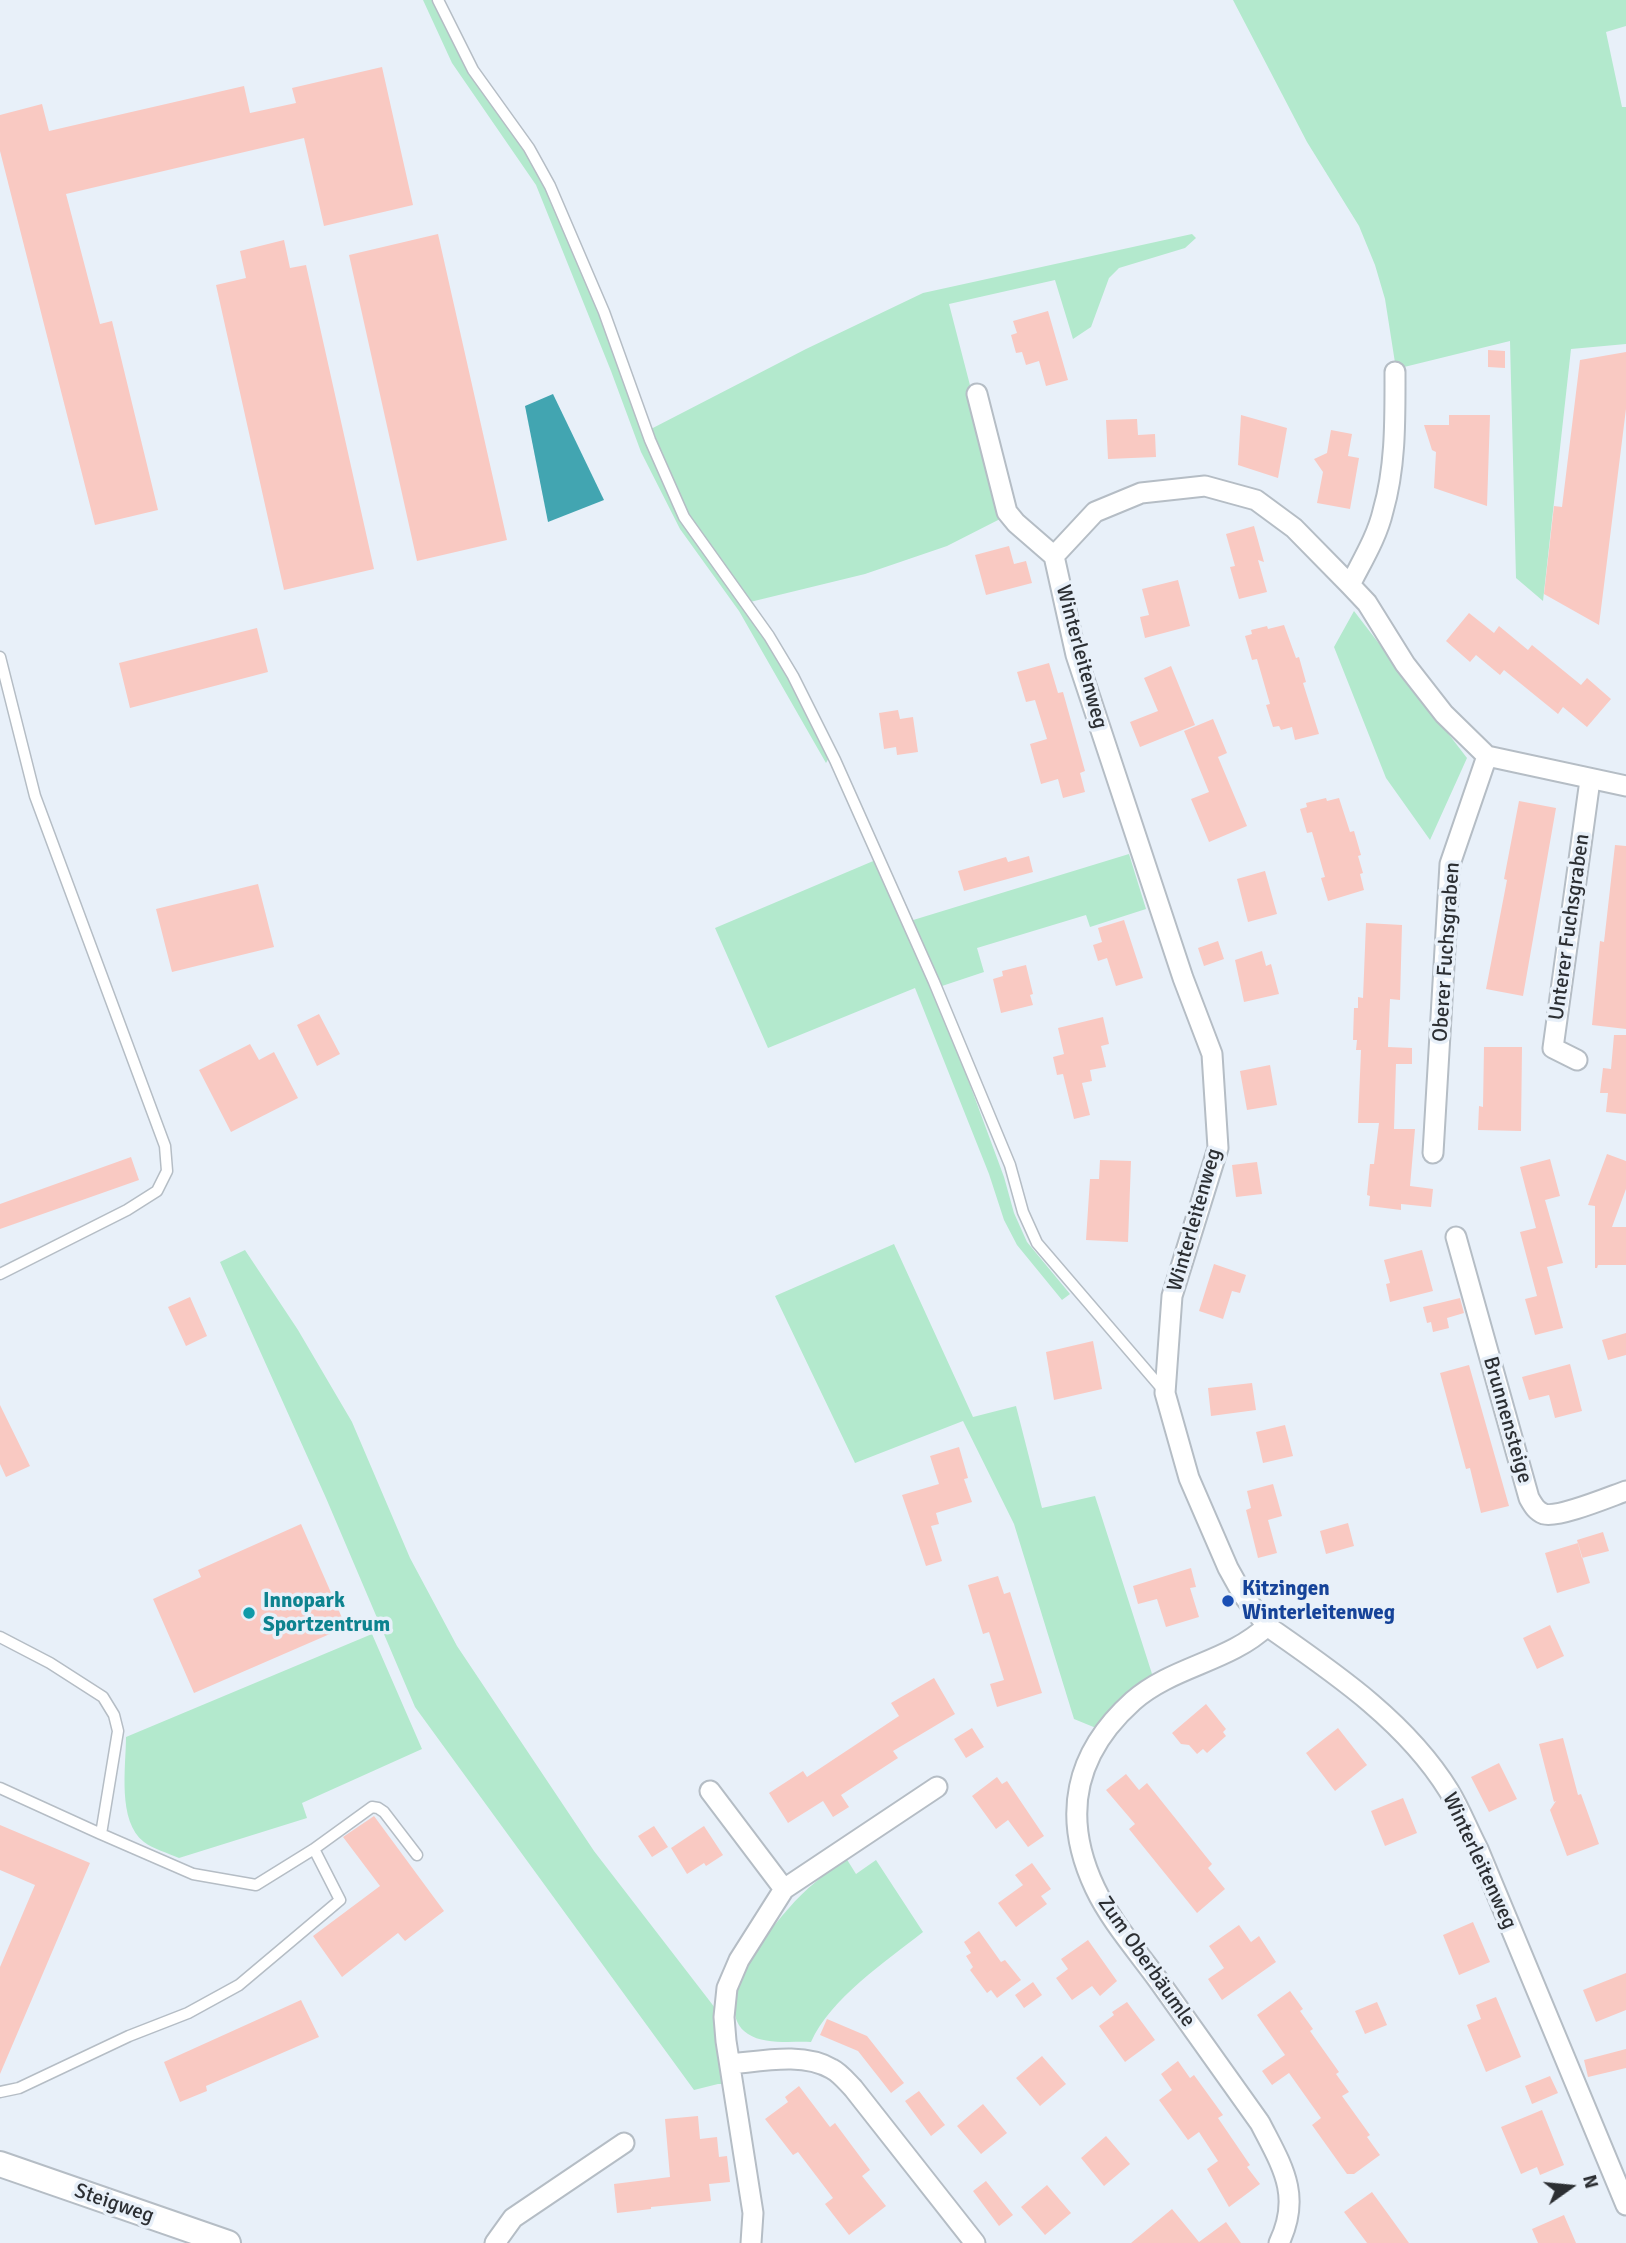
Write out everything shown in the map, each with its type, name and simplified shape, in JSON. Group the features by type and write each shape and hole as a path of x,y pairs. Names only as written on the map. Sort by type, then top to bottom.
{"street":[{"path":"1350,585 1383,513 1391,471 1395,372"},
{"path":"977,394 1007,512 1054,556"},
{"name":"Winterleitenweg","path":"1488,756 1444,714 1405,664 1367,603 1294,528 1256,500 1205,486 1141,493 1095,512 1054,556 1076,655 1183,978 1212,1054 1218,1148 1172,1296 1165,1393 1189,1478 1233,1577 1267,1626 1365,1698 1408,1739 1450,1792 1478,1849 1626,2205"},
{"path":"1488,756 1626,786"},
{"name":"Oberer Fuchsgraben","path":"1433,1153 1450,864 1488,756"},
{"name":"Unterer Fuchsgraben","path":"1577,1059 1553,1048 1590,780"},
{"name":"Brunnensteige","path":"1455,1237 1534,1508 1543,1514 1556,1514 1626,1491"},
{"name":"Zum Oberbäumle","path":"1267,1626 1238,1647 1159,1682 1135,1700 1112,1723 1095,1746 1083,1770 1076,1801 1078,1836 1085,1862 1101,1898 1260,2123 1277,2157 1288,2183 1289,2209 1279,2243"},
{"path":"751,2243 753,2213 724,2017 727,1988 738,1960 784,1889 937,1787"},
{"path":"710,1791 784,1889"},
{"path":"731,2064 769,2060 807,2061 832,2068 853,2088 975,2243"},
{"path":"495,2243 513,2218 624,2143"},
{"name":"Steigweg","path":"0,2164 228,2243"}],"lane":[{"path":"438,0 473,70 529,148 550,186 583,258 650,440 684,517 769,636 793,676 835,760 934,982 1010,1165 1023,1212 1037,1244 1165,1393"},
{"path":"0,657 34,796 165,1146 167,1171 158,1191 127,1210 0,1274"},
{"path":"0,1637 50,1663 103,1697 114,1715 118,1731 101,1834"},
{"path":"0,1788 193,1874 256,1885 314,1849 372,1807 384,1812 417,1855"},
{"path":"0,2092 19,2088 129,2036 164,2024 239,1984 340,1900 314,1849"}],"green space":[{"path":"423,0 434,0 450,36 471,72 537,166 580,260 683,517 768,638 830,756 826,763 739,611 680,529 641,452 536,185 452,63"},
{"path":"1233,0 1626,0 1626,26 1606,32 1622,107 1626,107 1626,344 1571,349 1543,601 1516,578 1510,341 1396,369 1385,299 1359,226 1307,142"},
{"path":"1192,234 1196,238 1185,248 1119,268 1109,278 1091,327 1073,339 1055,280 949,304 1004,517 947,546 865,574 746,603 686,516 649,430 806,349 923,293"},
{"path":"1354,611 1467,758 1430,840 1386,778 1334,647"},
{"path":"1129,854 1146,909 1090,927 1086,915 977,948 984,972 939,987 910,921"},
{"path":"878,859 932,982 1004,1177 1014,1213 1027,1242 1070,1294 1062,1300 1017,1245 1004,1220 989,1174 915,988 768,1048 715,928"},
{"path":"894,1244 973,1417 1016,1406 1042,1508 1095,1496 1153,1677 1128,1693 1096,1728 1074,1719 1014,1524 963,1421 855,1463 775,1296"},
{"path":"245,1250 298,1330 352,1422 410,1558 457,1646 594,1851 722,2017 732,2084 718,2084 694,2090 415,1707 326,1498 220,1262"},
{"path":"372,1634 422,1749 302,1803 307,1818 179,1858 156,1849 135,1833 126,1807 126,1737"},
{"path":"846,1858 856,1874 876,1860 923,1932 845,1996 820,2026 811,2042 762,2040 748,2034 737,2022 735,2006 738,1988 756,1951 795,1901"}],"water":[{"path":"553,394 604,500 548,522 525,406"}],"building":[{"path":"382,67 413,205 324,226 304,138 66,194 100,324 112,321 158,510 95,525 0,151 0,115 42,104 49,131 244,86 250,113 296,103 292,88"},
{"path":"438,234 507,540 417,561 349,255"},
{"path":"284,240 290,268 306,265 374,569 284,590 216,285 246,278 240,251"},
{"path":"1048,311 1068,380 1046,386 1039,361 1026,365 1022,352 1016,353 1011,335 1017,333 1013,321"},
{"path":"1488,350 1505,351 1505,368 1488,367"},
{"path":"1626,352 1626,409 1599,625 1544,594 1554,506 1562,507 1580,360"},
{"path":"1241,415 1287,428 1278,478 1238,465"},
{"path":"1449,415 1490,415 1487,506 1434,488 1436,452 1432,450 1424,425 1449,425"},
{"path":"1137,419 1138,435 1155,434 1156,457 1108,459 1106,420"},
{"path":"1331,430 1352,434 1348,456 1359,458 1350,509 1317,503 1323,472 1314,459 1327,453"},
{"path":"1254,526 1264,562 1258,560 1267,592 1239,599 1230,567 1235,566 1226,534"},
{"path":"1009,546 1014,564 1026,561 1032,583 986,595 975,555"},
{"path":"1178,580 1190,626 1145,638 1140,617 1149,615 1142,589"},
{"path":"1469,613 1494,633 1499,626 1528,650 1532,645 1581,685 1587,678 1611,699 1587,727 1563,707 1558,714 1504,670 1500,675 1476,655 1470,662 1446,641"},
{"path":"1284,625 1296,658 1299,657 1306,682 1303,683 1319,734 1295,740 1292,727 1281,730 1279,726 1273,727 1266,705 1270,704 1257,659 1252,660 1245,636 1252,634 1251,630"},
{"path":"257,628 268,672 130,708 119,663"},
{"path":"1049,663 1058,693 1063,692 1085,771 1080,773 1085,792 1063,798 1058,779 1041,784 1030,744 1047,739 1035,700 1026,702 1017,672"},
{"path":"1171,666 1195,725 1140,747 1130,722 1158,711 1144,678"},
{"path":"898,710 900,719 913,717 918,752 897,755 896,747 884,749 879,713"},
{"path":"1213,719 1227,753 1218,757 1247,826 1209,842 1191,799 1209,792 1184,731"},
{"path":"1326,798 1327,801 1339,798 1350,832 1354,831 1361,855 1358,856 1364,890 1328,901 1321,878 1325,877 1312,832 1307,833 1300,809 1307,807 1306,803"},
{"path":"1519,801 1556,808 1523,996 1486,989"},
{"path":"1615,845 1626,846 1626,1029 1592,1025 1600,941 1604,942"},
{"path":"1029,856 1033,872 964,891 958,871 1006,857 1008,862"},
{"path":"1265,871 1277,914 1248,922 1237,879"},
{"path":"258,884 274,947 172,972 156,909"},
{"path":"1124,920 1143,978 1116,986 1107,958 1098,961 1093,945 1102,942 1098,928"},
{"path":"1366,923 1402,925 1400,1000 1390,999 1388,1047 1412,1048 1412,1064 1396,1064 1394,1129 1415,1129 1410,1186 1433,1189 1431,1207 1401,1204 1401,1210 1369,1206 1370,1196 1367,1195 1370,1164 1374,1164 1379,1123 1358,1123 1361,1050 1356,1050 1357,1040 1353,1040 1354,1008 1358,1008 1358,997 1363,998"},
{"path":"1218,941 1224,959 1204,966 1198,948"},
{"path":"1262,951 1266,966 1271,964 1279,994 1244,1002 1235,960"},
{"path":"1026,965 1033,1005 1001,1013 993,979 1003,976 1002,971"},
{"path":"319,1014 340,1054 317,1066 297,1025"},
{"path":"1103,1017 1109,1044 1101,1046 1106,1067 1090,1070 1092,1081 1082,1083 1090,1115 1074,1119 1063,1074 1057,1075 1053,1057 1064,1054 1058,1028"},
{"path":"1614,1035 1626,1035 1626,1114 1606,1112 1608,1093 1600,1093 1603,1068 1611,1069"},
{"path":"250,1044 259,1060 274,1052 298,1098 231,1132 199,1070"},
{"path":"1484,1047 1522,1047 1521,1131 1478,1130 1479,1106 1483,1107"},
{"path":"1270,1065 1277,1105 1247,1110 1240,1071"},
{"path":"1607,1154 1626,1161 1626,1189 1612,1227 1626,1227 1626,1265 1598,1265 1595,1268 1595,1206 1588,1205"},
{"path":"131,1157 139,1180 0,1229 0,1204"},
{"path":"1550,1159 1560,1196 1545,1200 1563,1263 1547,1267 1563,1328 1535,1335 1525,1299 1537,1296 1520,1232 1536,1228 1520,1167"},
{"path":"1100,1160 1131,1161 1128,1242 1086,1240 1090,1179 1099,1179"},
{"path":"1257,1162 1262,1194 1236,1197 1232,1165"},
{"path":"1422,1250 1433,1291 1390,1302 1386,1284 1390,1283 1384,1260"},
{"path":"1214,1264 1246,1275 1240,1293 1232,1291 1223,1319 1199,1311"},
{"path":"190,1297 207,1336 186,1346 168,1307"},
{"path":"1460,1298 1464,1313 1447,1318 1449,1328 1433,1332 1431,1322 1427,1323 1423,1307"},
{"path":"1626,1333 1626,1355 1608,1360 1602,1340"},
{"path":"1093,1341 1102,1389 1054,1400 1046,1352"},
{"path":"1570,1364 1582,1411 1555,1418 1549,1395 1529,1400 1522,1377"},
{"path":"1469,1365 1509,1506 1481,1513 1440,1373"},
{"path":"1252,1383 1256,1410 1211,1416 1208,1388"},
{"path":"0,1405 30,1466 6,1477 0,1464"},
{"path":"1285,1425 1293,1456 1263,1463 1256,1432"},
{"path":"959,1447 968,1478 964,1479 972,1502 936,1513 939,1524 931,1526 942,1561 926,1566 902,1495 939,1484 930,1456"},
{"path":"1273,1484 1282,1516 1268,1520 1277,1553 1258,1558 1246,1510 1251,1508 1247,1491"},
{"path":"1348,1523 1354,1546 1326,1554 1320,1531"},
{"name":"Innopark Sportzentrum","path":"301,1524 346,1627 194,1693 153,1599 201,1577 198,1570"},
{"path":"1603,1532 1609,1551 1582,1558 1577,1540"},
{"path":"1578,1543 1590,1583 1557,1593 1545,1553"},
{"path":"1191,1568 1196,1587 1190,1588 1199,1617 1166,1627 1157,1599 1138,1604 1133,1586"},
{"path":"998,1576 1004,1594 1010,1592 1042,1693 997,1707 990,1684 1004,1680 989,1632 983,1634 968,1585"},
{"path":"1550,1625 1564,1656 1537,1669 1523,1638"},
{"path":"934,1678 955,1714 893,1751 898,1758 841,1795 849,1807 833,1817 823,1801 788,1823 769,1793 803,1771 807,1777 899,1716 891,1703"},
{"path":"1206,1704 1226,1729 1223,1732 1226,1736 1207,1753 1203,1749 1197,1754 1189,1745 1181,1744 1172,1733"},
{"path":"972,1728 984,1747 966,1758 954,1739"},
{"path":"1338,1728 1367,1765 1335,1791 1306,1753"},
{"path":"1563,1738 1578,1795 1581,1794 1599,1844 1567,1856 1550,1810 1556,1801 1554,1802 1539,1744"},
{"path":"1499,1763 1517,1799 1489,1812 1471,1777"},
{"path":"1126,1774 1139,1790 1147,1783 1212,1864 1208,1868 1225,1889 1197,1913 1129,1829 1135,1824 1106,1790"},
{"path":"997,1777 1002,1784 1007,1781 1044,1836 1028,1847 1008,1820 996,1829 972,1796"},
{"path":"1403,1798 1417,1833 1385,1846 1371,1811"},
{"path":"374,1816 444,1911 405,1941 398,1933 342,1977 313,1936 380,1886 343,1837"},
{"path":"0,1825 90,1863 0,2074 0,1967 35,1885 0,1870"},
{"path":"654,1826 668,1847 652,1857 638,1836"},
{"path":"704,1826 723,1855 687,1874 671,1848"},
{"path":"1032,1863 1051,1889 1041,1896 1047,1904 1016,1927 998,1903 1023,1885 1015,1875"},
{"path":"1473,1922 1490,1962 1459,1975 1443,1935"},
{"path":"1239,1925 1251,1942 1259,1936 1276,1962 1222,2000 1208,1979 1224,1968 1209,1946"},
{"path":"979,1931 1001,1962 1005,1960 1021,1980 997,1998 991,1990 987,1993 970,1970 973,1967 966,1956 971,1953 964,1942"},
{"path":"1088,1940 1117,1981 1100,1996 1092,1986 1072,2000 1056,1978 1068,1969 1061,1959"},
{"path":"1626,1973 1626,2010 1596,2022 1583,1990"},
{"path":"1033,1982 1042,1995 1024,2008 1015,1995"},
{"path":"1290,1991 1313,2029 1310,2031 1339,2072 1336,2074 1349,2092 1342,2096 1370,2135 1367,2137 1380,2155 1354,2174 1347,2174 1312,2125 1321,2118 1289,2073 1272,2085 1262,2071 1285,2055 1257,2015"},
{"path":"1496,1997 1521,2057 1486,2072 1467,2025 1481,2019 1476,2005"},
{"path":"301,2000 319,2037 206,2086 207,2091 180,2102 164,2062"},
{"path":"1127,2002 1155,2040 1125,2062 1099,2026 1114,2015 1112,2012"},
{"path":"1377,2002 1387,2025 1365,2034 1355,2011"},
{"path":"827,2019 867,2036 904,2083 891,2093 858,2051 820,2035"},
{"path":"1626,2049 1626,2068 1588,2077 1584,2060"},
{"path":"1042,2056 1066,2084 1040,2106 1016,2078"},
{"path":"1178,2061 1190,2078 1194,2075 1223,2115 1218,2118 1260,2184 1229,2207 1207,2169 1218,2161 1199,2132 1188,2140 1159,2100 1172,2090 1161,2074"},
{"path":"1550,2076 1558,2093 1532,2104 1525,2086"},
{"path":"799,2086 830,2127 835,2123 870,2170 862,2176 886,2206 849,2235 825,2204 833,2198 798,2152 793,2155 765,2119 788,2102 785,2097"},
{"path":"919,2091 945,2125 931,2136 905,2101"},
{"path":"983,2104 1007,2133 981,2154 957,2126"},
{"path":"1542,2110 1564,2165 1540,2175 1537,2167 1521,2174 1501,2127"},
{"path":"698,2116 700,2139 717,2137 719,2157 727,2156 730,2182 709,2184 711,2201 617,2213 614,2184 670,2177 665,2119"},
{"path":"1106,2136 1130,2164 1104,2186 1081,2158"},
{"path":"986,2181 1013,2215 999,2226 973,2191"},
{"path":"1047,2185 1071,2213 1045,2235 1021,2207"},
{"path":"1372,2192 1409,2243 1367,2243 1344,2212"},
{"path":"1172,2209 1199,2242 1226,2222 1241,2243 1131,2243"},
{"path":"1564,2215 1576,2243 1538,2243 1532,2229"}],"place":[{"name":"Kitzingen Winterleitenweg","path":"1228,1601"},
{"name":"Innopark Sportzentrum","path":"249,1613"}]}
